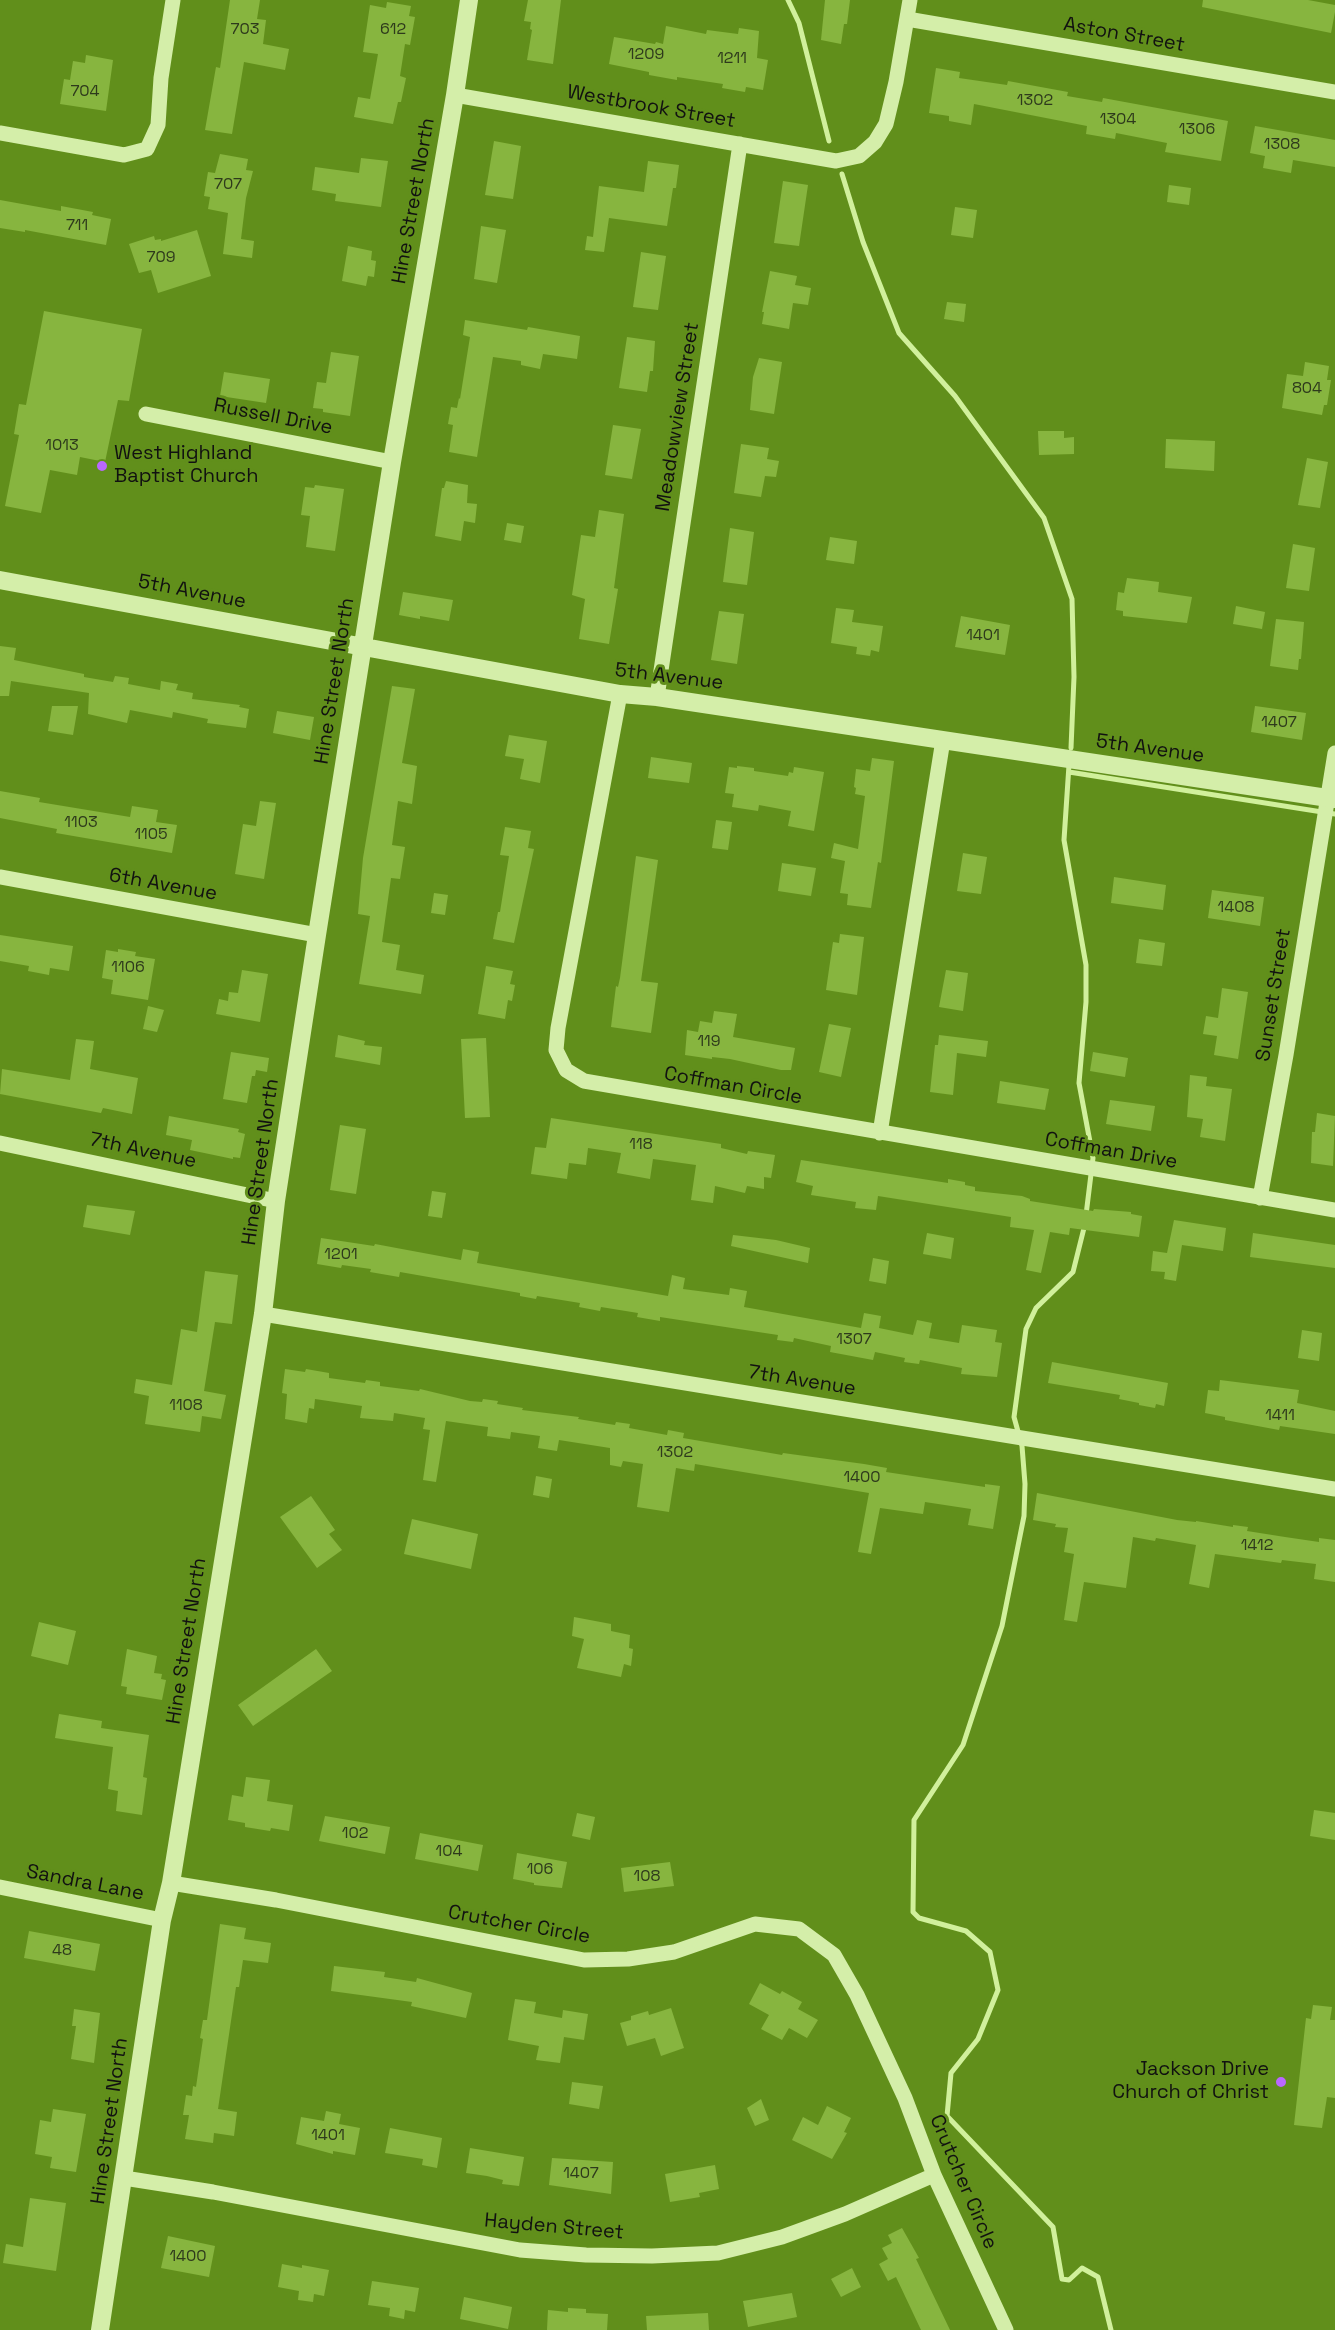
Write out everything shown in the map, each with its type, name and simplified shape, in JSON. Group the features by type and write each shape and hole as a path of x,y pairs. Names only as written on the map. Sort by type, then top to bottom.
{"street":[{"path":"0,133 124,155 147,149 158,125 161,78 173,0"},
{"name":"Hine Street North","path":"100,2330 162,1920 171,1883 263,1314 276,1201 317,935 392,462 455,95 469,0"},
{"path":"907,19 910,0"},
{"name":"Westbrook Street","path":"455,95 839,160 858,156 875,142 886,124 907,19"},
{"name":"Aston Street","path":"907,19 1335,92"},
{"name":"Meadowview Street","path":"657,697 740,144"},
{"name":"Russell Drive","path":"146,414 392,462"},
{"name":"5th Avenue","path":"0,580 620,694 657,697 1331,798"},
{"name":"Coffman Circle","path":"620,694 558,1028 556,1050 566,1070 584,1081 880,1133"},
{"path":"880,1133 943,740"},
{"name":"Sunset Street","path":"1260,1198 1331,798 1335,753"},
{"name":"6th Avenue","path":"0,877 317,935"},
{"name":"Coffman Drive","path":"880,1133 1335,1210"},
{"name":"7th Avenue","path":"0,1143 276,1201"},
{"name":"7th Avenue","path":"263,1314 1335,1489"},
{"name":"Crutcher Circle","path":"171,1883 276,1900 584,1960 628,1959 674,1952 755,1924 799,1929 834,1955 856,1995 905,2098 934,2175 1006,2330"},
{"name":"Sandra Lane","path":"0,1887 162,1920"},
{"name":"Hayden Street","path":"124,2178 213,2192 520,2250 586,2255 652,2256 718,2253 782,2237 845,2214 934,2175"}],"building":[{"path":"230,0 260,0 257,19 266,20 263,44 289,49 285,70 244,62 232,134 205,130 216,67 220,68"},
{"path":"528,0 561,0 553,64 527,60 532,30 530,29 531,22 524,21"},
{"path":"825,0 850,0 847,24 844,24 841,44 821,40"},
{"path":"1203,0 1308,0 1335,5 1335,12 1331,33 1202,7"},
{"path":"387,2 411,6 409,16 415,17 410,45 405,44 400,76 406,78 393,124 354,117 358,97 370,99 378,54 363,52 370,5 386,8"},
{"path":"666,26 706,34 707,30 738,34 739,28 759,31 757,58 768,60 763,90 746,87 745,92 722,88 723,84 677,77 677,80 609,64 614,37 663,44"},
{"path":"86,55 113,60 106,111 60,104 64,79 70,80 73,61 85,63"},
{"path":"936,68 960,72 959,78 1007,85 1008,81 1068,92 1067,96 1102,102 1103,98 1228,121 1221,161 1165,152 1167,143 1116,133 1115,139 1086,134 1087,126 974,104 971,125 949,121 949,116 929,113"},
{"path":"1255,126 1335,140 1335,167 1293,160 1291,173 1263,168 1265,156 1250,153"},
{"path":"494,141 521,146 513,199 485,195"},
{"path":"220,154 248,159 246,170 253,171 246,198 241,239 254,241 252,258 223,254 228,213 208,209 210,197 204,196 208,172 215,173"},
{"path":"361,158 388,161 381,207 335,201 336,194 312,190 315,167 359,173"},
{"path":"648,161 679,165 667,226 609,218 604,252 585,250 587,236 593,237 599,186 644,192"},
{"path":"783,181 808,185 799,246 774,243"},
{"path":"1169,185 1191,188 1189,205 1167,202"},
{"path":"0,200 61,211 61,206 93,212 92,215 111,219 106,245 25,230 25,232 0,228"},
{"path":"955,207 977,210 973,238 951,235"},
{"path":"481,226 506,230 497,283 474,279"},
{"path":"197,230 211,276 158,293 151,270 139,273 129,244 154,236 155,240 161,239 161,241"},
{"path":"348,246 372,251 371,260 376,261 374,277 368,276 366,286 342,281"},
{"path":"641,252 666,256 658,310 633,307"},
{"path":"770,271 797,276 795,285 811,288 808,305 793,303 789,329 762,324"},
{"path":"947,302 966,304 964,322 944,319"},
{"path":"44,311 142,329 129,401 118,400 105,462 80,457 77,475 50,470 41,513 5,506 19,435 14,434 19,404 26,405"},
{"path":"465,320 580,336 577,359 543,354 540,369 521,365 521,361 493,357 477,457 449,452 453,425 448,424 451,407 457,408 460,399 470,337 463,335"},
{"path":"627,337 655,341 653,371 650,371 647,392 619,388"},
{"path":"331,352 359,356 350,416 313,408 317,382 326,383"},
{"path":"759,358 782,362 774,414 750,410 753,377"},
{"path":"1305,362 1329,366 1327,380 1331,380 1327,405 1324,405 1322,415 1282,408 1287,374 1303,376"},
{"path":"224,372 270,379 266,403 220,396"},
{"path":"613,425 641,429 632,479 605,475"},
{"path":"1038,431 1064,431 1064,438 1074,437 1074,454 1039,455"},
{"path":"1166,439 1215,441 1214,471 1165,468"},
{"path":"741,444 769,448 767,459 779,461 776,477 765,476 761,497 734,493"},
{"path":"1307,458 1328,462 1320,508 1298,505"},
{"path":"446,481 468,485 467,503 477,504 475,523 464,521 461,541 435,536 442,488"},
{"path":"315,485 344,489 335,551 306,547 310,516 301,515 305,487 314,488"},
{"path":"599,510 624,514 614,588 618,589 609,644 579,639 585,599 572,595 581,535 595,537"},
{"path":"507,523 524,526 521,543 504,540"},
{"path":"730,528 754,532 747,585 723,582"},
{"path":"830,537 857,541 854,564 826,560"},
{"path":"1293,544 1315,548 1309,591 1286,588"},
{"path":"1127,578 1159,582 1158,592 1192,597 1187,623 1123,616 1123,611 1116,610 1118,592 1124,593"},
{"path":"403,592 453,600 449,621 399,615"},
{"path":"1236,606 1265,612 1262,629 1233,624"},
{"path":"836,608 854,610 852,622 883,626 879,652 871,650 870,656 856,654 857,647 831,643"},
{"path":"719,611 744,614 737,664 711,660"},
{"path":"961,616 1010,625 1005,655 955,647"},
{"path":"1276,619 1304,622 1298,670 1270,666"},
{"path":"0,646 16,648 14,660 84,674 84,677 113,682 115,676 129,678 128,684 160,690 161,681 178,684 176,690 193,693 192,699 240,705 239,707 249,709 246,728 207,723 208,719 173,712 172,718 130,710 127,723 88,714 89,693 11,681 9,696 0,696"},
{"path":"392,686 415,689 402,763 417,766 412,804 398,801 392,845 405,847 400,879 391,878 382,942 400,945 396,970 424,975 421,994 359,984 370,916 358,914 363,858"},
{"path":"52,706 78,706 73,735 48,731"},
{"path":"1255,706 1306,713 1302,740 1251,732"},
{"path":"277,711 314,717 310,740 273,733"},
{"path":"509,735 547,741 540,783 520,779 524,759 505,756"},
{"path":"651,757 692,763 689,783 648,778"},
{"path":"872,758 894,761 881,863 878,862 871,908 847,905 848,894 840,893 845,861 831,858 834,843 858,849 865,796 855,794 856,769 870,771"},
{"path":"737,766 788,776 789,772 793,773 794,767 824,772 814,831 788,826 791,811 759,805 758,811 732,807 734,794 725,793 729,767 737,768"},
{"path":"0,791 40,798 39,802 130,817 132,806 158,810 156,822 177,825 172,853 56,833 57,829 0,818"},
{"path":"260,801 276,803 264,879 235,874 243,824 256,826"},
{"path":"716,820 732,822 728,850 712,848"},
{"path":"505,827 531,831 528,848 534,849 514,943 493,939 509,856 500,855"},
{"path":"963,853 987,857 981,894 957,891"},
{"path":"636,856 658,860 641,981 658,983 651,1033 611,1027 616,986 618,987 620,978"},
{"path":"782,863 816,868 811,896 778,891"},
{"path":"1114,877 1166,885 1163,910 1111,903"},
{"path":"1212,890 1264,897 1260,926 1208,918"},
{"path":"434,893 448,895 445,915 431,913"},
{"path":"840,934 864,937 857,995 826,990 833,942 839,943"},
{"path":"0,935 73,946 69,971 50,968 49,975 28,971 29,966 0,961"},
{"path":"1139,939 1165,943 1162,966 1136,963"},
{"path":"118,949 136,952 135,956 155,959 148,1000 111,994 113,980 102,978 106,950 118,952"},
{"path":"486,966 513,971 510,984 515,985 512,1001 508,1000 505,1019 478,1014"},
{"path":"242,970 268,974 260,1022 216,1014 219,999 228,1001 229,992 238,993"},
{"path":"946,970 968,973 963,1011 939,1007"},
{"path":"1222,988 1248,992 1238,1059 1214,1055 1217,1036 1203,1034 1206,1016 1218,1018"},
{"path":"148,1006 164,1010 157,1032 143,1029"},
{"path":"714,1011 737,1014 733,1037 795,1048 791,1070 730,1059 685,1055 687,1030 698,1032 700,1021 712,1023"},
{"path":"829,1024 851,1028 841,1077 819,1072"},
{"path":"338,1035 365,1041 364,1045 382,1047 380,1065 335,1057"},
{"path":"939,1035 988,1041 986,1057 957,1053 953,1095 930,1092 935,1045 938,1045"},
{"path":"486,1038 490,1117 465,1118 461,1039"},
{"path":"76,1039 94,1041 90,1069 138,1078 132,1114 103,1108 101,1113 0,1094 2,1069 70,1080"},
{"path":"231,1052 269,1058 267,1072 256,1070 255,1076 252,1076 247,1103 223,1099"},
{"path":"1093,1052 1128,1058 1125,1077 1090,1071"},
{"path":"1190,1075 1207,1077 1206,1086 1232,1089 1225,1141 1200,1137 1203,1119 1187,1117"},
{"path":"1000,1081 1049,1089 1045,1110 997,1103"},
{"path":"1110,1100 1155,1106 1151,1131 1106,1124"},
{"path":"1317,1113 1335,1116 1333,1166 1311,1163 1312,1132 1315,1132"},
{"path":"169,1116 239,1129 238,1132 245,1134 240,1158 233,1157 233,1159 190,1150 192,1140 166,1135"},
{"path":"551,1118 721,1144 721,1148 747,1154 748,1151 775,1155 771,1178 764,1177 764,1189 747,1186 745,1193 715,1186 713,1203 691,1200 696,1165 653,1159 650,1179 617,1173 621,1153 588,1148 586,1165 569,1163 567,1179 531,1174 535,1147 546,1148"},
{"path":"340,1125 366,1129 356,1194 330,1190"},
{"path":"801,1160 948,1183 948,1179 965,1182 965,1185 975,1187 975,1191 1022,1196 1030,1201 1093,1211 1094,1209 1131,1212 1131,1214 1142,1216 1139,1237 1070,1228 1069,1235 1050,1232 1041,1273 1026,1270 1034,1230 1010,1227 1011,1217 878,1196 876,1210 855,1208 856,1202 811,1195 813,1186 796,1182"},
{"path":"432,1191 446,1193 442,1218 428,1216"},
{"path":"87,1205 135,1211 130,1235 83,1227"},
{"path":"1174,1220 1226,1228 1223,1251 1182,1245 1176,1281 1164,1279 1165,1272 1151,1271 1153,1251 1167,1253"},
{"path":"927,1233 954,1238 951,1259 923,1254"},
{"path":"1253,1233 1335,1245 1335,1268 1250,1257"},
{"path":"733,1235 776,1240 810,1248 808,1263 731,1246"},
{"path":"321,1238 374,1246 375,1244 461,1260 463,1249 479,1252 477,1263 668,1296 672,1275 685,1278 683,1289 729,1295 730,1288 747,1291 744,1307 861,1328 864,1313 881,1316 879,1328 913,1335 917,1320 932,1323 929,1338 959,1343 962,1325 997,1330 995,1342 1002,1343 997,1377 961,1374 962,1368 920,1360 919,1364 904,1362 905,1358 875,1352 873,1360 830,1352 831,1346 794,1338 793,1342 777,1340 778,1335 660,1317 660,1321 637,1317 638,1313 601,1307 600,1311 579,1307 580,1303 537,1296 536,1299 520,1296 520,1293 400,1272 399,1277 370,1272 371,1269 317,1264"},
{"path":"873,1258 889,1261 886,1284 869,1281"},
{"path":"205,1271 238,1275 232,1324 215,1322 204,1391 226,1395 221,1419 202,1416 200,1432 145,1424 149,1396 134,1393 136,1379 172,1385 181,1329 197,1332"},
{"path":"1302,1330 1322,1333 1319,1361 1298,1358"},
{"path":"1052,1362 1168,1383 1164,1406 1156,1404 1155,1408 1139,1405 1139,1403 1119,1399 1120,1395 1048,1383"},
{"path":"285,1369 305,1372 306,1369 329,1373 329,1378 365,1383 366,1380 380,1382 380,1386 419,1391 420,1389 470,1401 482,1402 483,1399 498,1401 497,1404 523,1408 522,1410 579,1417 578,1419 615,1425 616,1422 630,1424 629,1428 667,1435 668,1430 684,1433 683,1438 782,1455 783,1453 864,1464 887,1468 886,1472 985,1487 985,1484 1000,1486 993,1529 968,1525 971,1509 925,1502 923,1514 880,1508 871,1554 858,1552 869,1493 695,1464 694,1471 676,1468 669,1512 637,1507 643,1464 623,1461 621,1467 610,1465 610,1448 559,1440 557,1451 538,1448 540,1436 511,1432 510,1439 487,1436 488,1427 446,1421 436,1482 423,1480 430,1430 423,1429 425,1418 394,1413 393,1421 360,1418 362,1406 315,1399 314,1409 309,1408 307,1423 285,1419 287,1394 282,1393"},
{"path":"1220,1380 1299,1390 1297,1403 1335,1411 1335,1434 1280,1426 1279,1430 1225,1420 1225,1417 1205,1413 1208,1390 1219,1391"},
{"path":"536,1476 552,1479 549,1498 533,1495"},
{"path":"1037,1493 1177,1520 1248,1527 1247,1531 1319,1542 1319,1538 1335,1540 1335,1582 1314,1579 1316,1564 1282,1560 1281,1563 1215,1554 1209,1588 1189,1584 1196,1545 1156,1538 1155,1541 1133,1537 1126,1588 1084,1582 1077,1622 1064,1620 1074,1554 1064,1552 1068,1528 1055,1527 1056,1524 1033,1520"},
{"path":"311,1496 335,1530 329,1534 342,1550 317,1568 280,1517"},
{"path":"412,1519 478,1534 471,1569 404,1554"},
{"path":"574,1617 611,1624 611,1631 630,1635 629,1648 633,1649 631,1666 624,1664 621,1677 577,1668 584,1639 572,1636"},
{"path":"39,1622 76,1631 68,1665 31,1656"},
{"path":"127,1649 157,1656 154,1673 162,1674 161,1679 166,1680 162,1700 126,1694 127,1687 121,1686"},
{"path":"316,1649 332,1671 253,1726 238,1705"},
{"path":"59,1714 102,1721 101,1728 149,1735 143,1777 147,1778 142,1815 116,1811 118,1791 108,1789 113,1747 55,1738"},
{"path":"246,1777 270,1780 267,1801 293,1805 289,1831 245,1827 245,1823 228,1820 232,1795 243,1797"},
{"path":"1314,1810 1335,1813 1335,1840 1310,1836"},
{"path":"577,1813 595,1817 590,1840 572,1836"},
{"path":"325,1816 390,1827 385,1854 319,1841"},
{"path":"420,1833 483,1845 478,1871 415,1859"},
{"path":"517,1853 567,1862 562,1888 534,1885 534,1883 513,1879"},
{"path":"670,1862 674,1886 624,1892 621,1868"},
{"path":"220,1924 246,1928 244,1939 271,1943 268,1963 243,1960 239,1987 236,1987 218,2109 237,2112 234,2136 214,2133 213,2143 185,2139 189,2115 183,2115 186,2095 192,2096 193,2086 196,2087 203,2039 200,2038 203,2020 207,2020"},
{"path":"29,1931 100,1944 95,1971 24,1958"},
{"path":"334,1966 385,1972 384,1977 416,1982 417,1978 472,1993 466,2018 411,2006 412,2002 331,1991"},
{"path":"760,1983 802,2002 798,2009 818,2020 807,2038 789,2028 782,2040 761,2029 769,2015 749,2004"},
{"path":"515,1999 536,2002 534,2013 562,2018 563,2010 588,2014 584,2040 564,2037 560,2063 536,2060 539,2046 508,2040"},
{"path":"1313,2005 1332,2007 1330,2020 1335,2020 1335,2098 1327,2097 1322,2128 1294,2125 1306,2018 1311,2019"},
{"path":"671,2008 684,2048 661,2056 655,2038 627,2046 620,2023 631,2020 631,2016 648,2011 649,2015"},
{"path":"74,2009 100,2013 94,2063 71,2059 76,2026 72,2026"},
{"path":"572,2082 603,2086 599,2109 569,2104"},
{"path":"761,2099 769,2120 755,2126 747,2108"},
{"path":"827,2106 851,2118 844,2132 847,2133 832,2159 792,2140 803,2117 818,2125"},
{"path":"53,2109 86,2114 76,2172 50,2168 52,2157 35,2154 40,2120 51,2122"},
{"path":"326,2111 341,2114 339,2124 360,2128 355,2155 333,2151 333,2154 296,2144 301,2117 324,2121"},
{"path":"390,2128 442,2138 437,2168 422,2165 423,2159 385,2153"},
{"path":"470,2148 524,2157 519,2186 502,2184 503,2180 466,2173"},
{"path":"552,2158 613,2162 611,2194 549,2185"},
{"path":"715,2165 719,2189 699,2193 700,2197 670,2202 665,2174"},
{"path":"30,2198 66,2203 56,2271 3,2263 6,2244 23,2247"},
{"path":"902,2228 919,2258 916,2259 950,2330 921,2330 896,2277 888,2281 879,2264 888,2259 882,2248 892,2243 888,2235"},
{"path":"168,2236 215,2246 209,2277 161,2268"},
{"path":"282,2264 329,2270 324,2296 314,2294 313,2302 298,2300 299,2291 278,2287"},
{"path":"852,2268 861,2287 841,2297 831,2279"},
{"path":"372,2281 419,2288 415,2312 405,2310 404,2319 389,2316 390,2308 368,2305"},
{"path":"792,2293 797,2317 748,2327 743,2301"},
{"path":"464,2297 512,2307 508,2329 460,2319"},
{"path":"568,2308 586,2309 586,2313 608,2314 607,2330 547,2330 548,2310 568,2312"},
{"path":"708,2313 709,2330 647,2330 646,2316"}],"waterway":[{"path":"788,0 799,23 829,141"},
{"path":"842,174 863,242 899,333 955,396 1044,518 1072,599 1074,677 1071,748"},
{"path":"1069,765 1064,840 1086,965 1086,1002 1079,1083 1093,1158 1086,1215"},
{"path":"1069,772 1335,814"},
{"path":"1085,1224 1073,1272 1036,1308 1026,1329 1014,1417 1022,1446 1025,1484 1024,1516 1002,1626 963,1745 914,1820 913,1912 919,1918 966,1931 990,1952 998,1990 978,2039 951,2073 947,2116 1053,2227 1062,2279 1069,2280 1082,2268 1098,2277 1111,2330"}],"place":[{"name":"West Highland Baptist Church","path":"102,466"},
{"name":"Jackson Drive Church of Christ","path":"1281,2082"}]}
